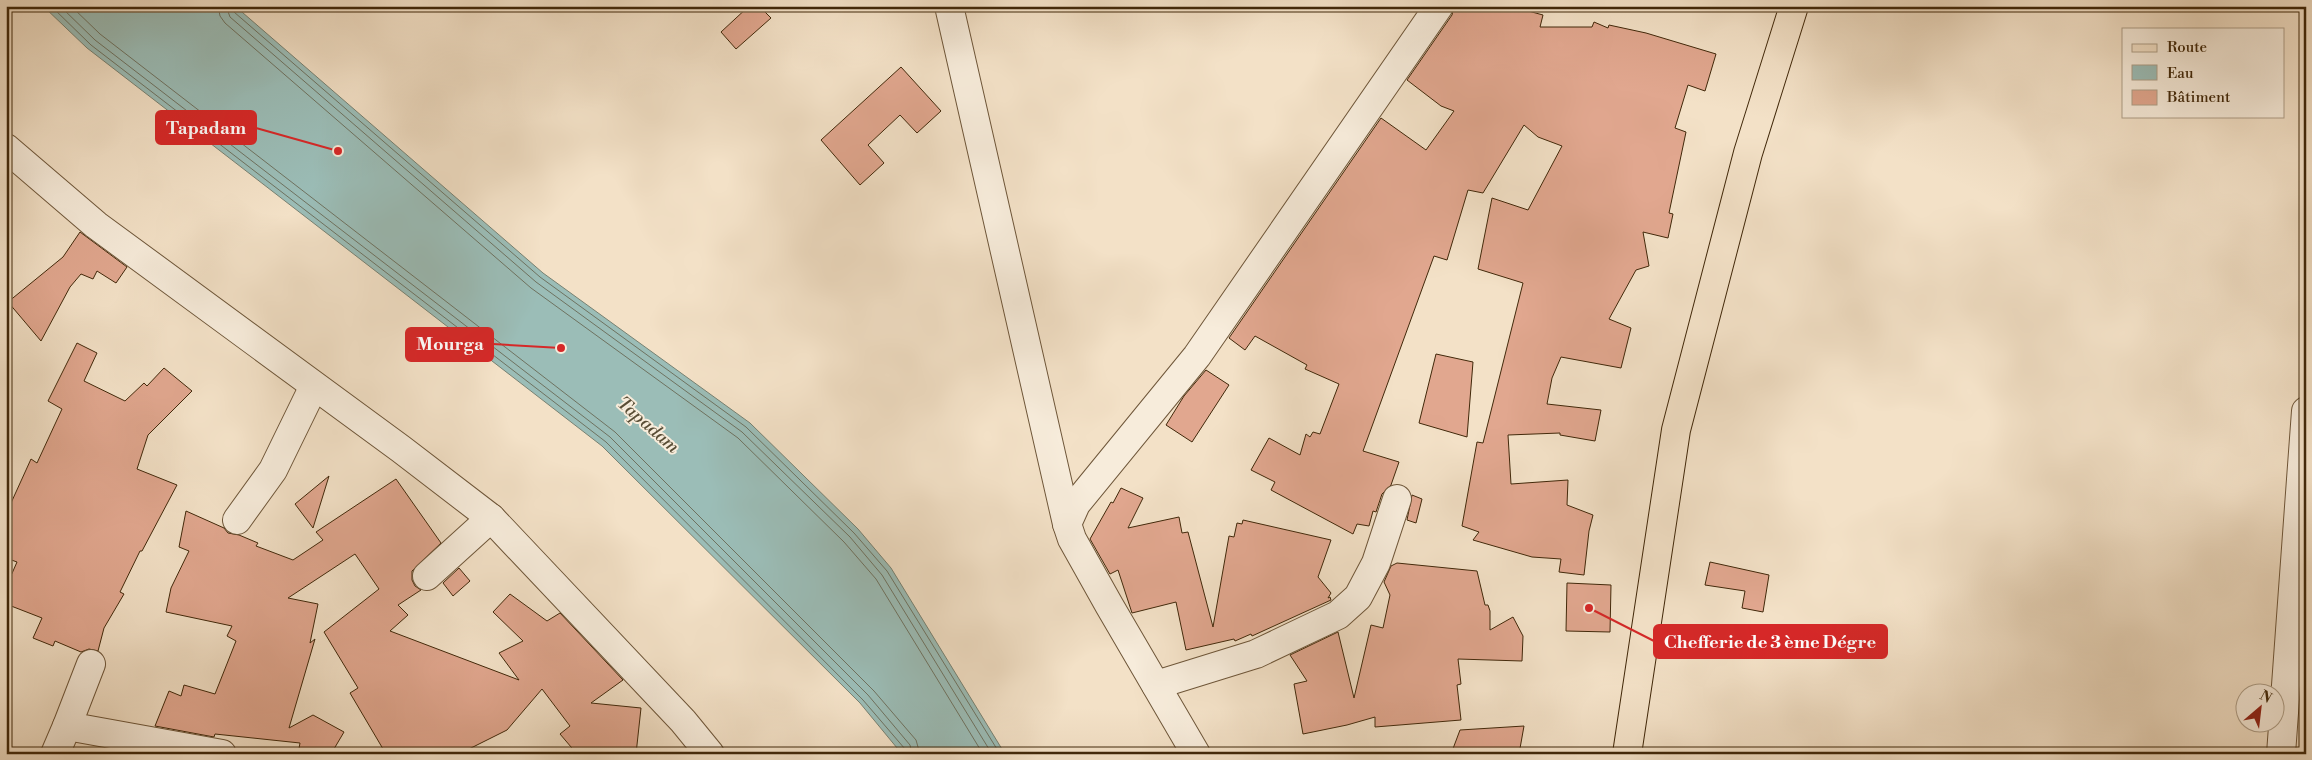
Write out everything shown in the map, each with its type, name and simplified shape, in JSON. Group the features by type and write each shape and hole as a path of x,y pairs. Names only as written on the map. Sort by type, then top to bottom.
{"main road":[{"path":"1627,754 1676,430 1748,154 1794,6"}],"street":[{"path":"949,6 987,180 1072,540 1196,754"},
{"path":"1067,524 1076,504 1197,356 1439,6"},
{"path":"6,148 96,226 446,482 491,518 683,722 710,754"},
{"path":"237,520 273,470 314,386"},
{"path":"2281,754 2306,410"},
{"path":"1156,685 1256,654 1338,615 1358,597 1376,563 1397,499"},
{"path":"427,576 491,518"},
{"path":"56,754 91,664"},
{"path":"67,726 222,754"}],"water":[{"path":"43,6 235,6 543,273 750,423 858,529 891,568 1005,754 902,754 860,703 602,446 87,48"}],"building":[{"path":"749,6 759,6 771,18 736,49 721,32"},
{"path":"1454,6 1510,6 1543,15 1540,27 1592,27 1594,22 1608,28 1609,25 1646,33 1716,54 1705,91 1688,85 1675,128 1686,132 1669,213 1673,214 1668,238 1643,232 1649,266 1636,270 1609,319 1631,328 1621,368 1561,357 1552,378 1547,404 1601,410 1595,441 1560,435 1560,433 1508,435 1511,484 1568,480 1567,505 1593,515 1589,531 1584,575 1559,572 1561,559 1532,557 1473,540 1479,532 1462,526 1477,442 1483,443 1523,283 1478,269 1492,198 1528,210 1562,146 1538,137 1524,125 1483,193 1468,190 1447,260 1434,256 1363,451 1399,462 1391,485 1382,494 1376,512 1373,511 1369,526 1357,524 1353,534 1271,490 1275,482 1251,470 1269,438 1300,455 1306,434 1310,437 1313,432 1320,434 1339,384 1305,369 1307,365 1255,336 1245,350 1229,338 1381,118 1426,150 1454,111 1441,106 1407,80 1452,15"},
{"path":"901,67 941,111 917,133 900,115 868,145 884,163 860,185 821,140"},
{"path":"80,232 127,267 116,283 97,271 93,279 81,274 70,287 41,341 8,302 63,257"},
{"path":"77,343 97,353 84,381 125,401 144,383 147,386 164,368 192,391 148,435 137,469 177,485 142,551 140,551 120,592 124,594 104,628 98,651 89,649 81,652 55,641 53,646 33,638 42,618 6,604 6,587 17,562 6,558 6,514 31,459 37,463 62,409 48,401"},
{"path":"1436,354 1473,362 1467,437 1419,423"},
{"path":"1206,370 1229,385 1192,442 1166,425 1184,396"},
{"path":"329,476 313,528 295,504"},
{"path":"396,479 441,543 412,571 412,580 415,586 421,590 398,605 408,615 390,631 519,680 499,653 523,641 493,612 510,594 547,621 560,613 623,680 591,703 641,708 636,754 577,754 560,734 570,726 542,689 507,730 459,754 386,754 350,693 358,688 324,632 379,589 355,554 288,598 318,604 310,643 315,639 289,728 313,715 344,732 331,754 298,754 300,743 215,734 214,737 155,726 169,691 181,696 184,685 215,694 236,641 227,636 232,626 166,612 171,588 189,551 179,547 186,511 224,528 228,533 239,535 258,543 256,546 293,560 323,540 316,532"},
{"path":"1121,488 1143,498 1128,528 1179,517 1182,533 1188,532 1213,627 1229,536 1234,537 1237,523 1242,524 1243,520 1331,540 1318,577 1331,593 1328,598 1330,597 1331,600 1252,636 1251,634 1235,641 1234,639 1186,650 1176,602 1132,613 1118,570 1110,574 1090,539"},
{"path":"1412,495 1422,499 1416,523 1407,520"},
{"path":"1710,562 1769,575 1763,612 1742,608 1745,591 1705,585"},
{"path":"1397,563 1477,571 1485,605 1488,605 1490,611 1490,630 1513,617 1523,636 1522,661 1458,659 1461,684 1457,685 1461,720 1375,727 1375,717 1303,734 1294,684 1307,681 1290,655 1338,632 1354,698 1371,625 1383,628 1390,595 1384,582 1391,566"},
{"path":"459,568 470,581 453,596 443,583"},
{"path":"1567,583 1611,585 1610,632 1566,631"},
{"path":"1524,726 1519,754 1451,754 1460,730"}],"place":[{"name":"Tapadam","path":"338,151"},
{"name":"Mourga","path":"561,348"},
{"name":"Chefferie de 3 ème Dégre","path":"1589,608"}]}
